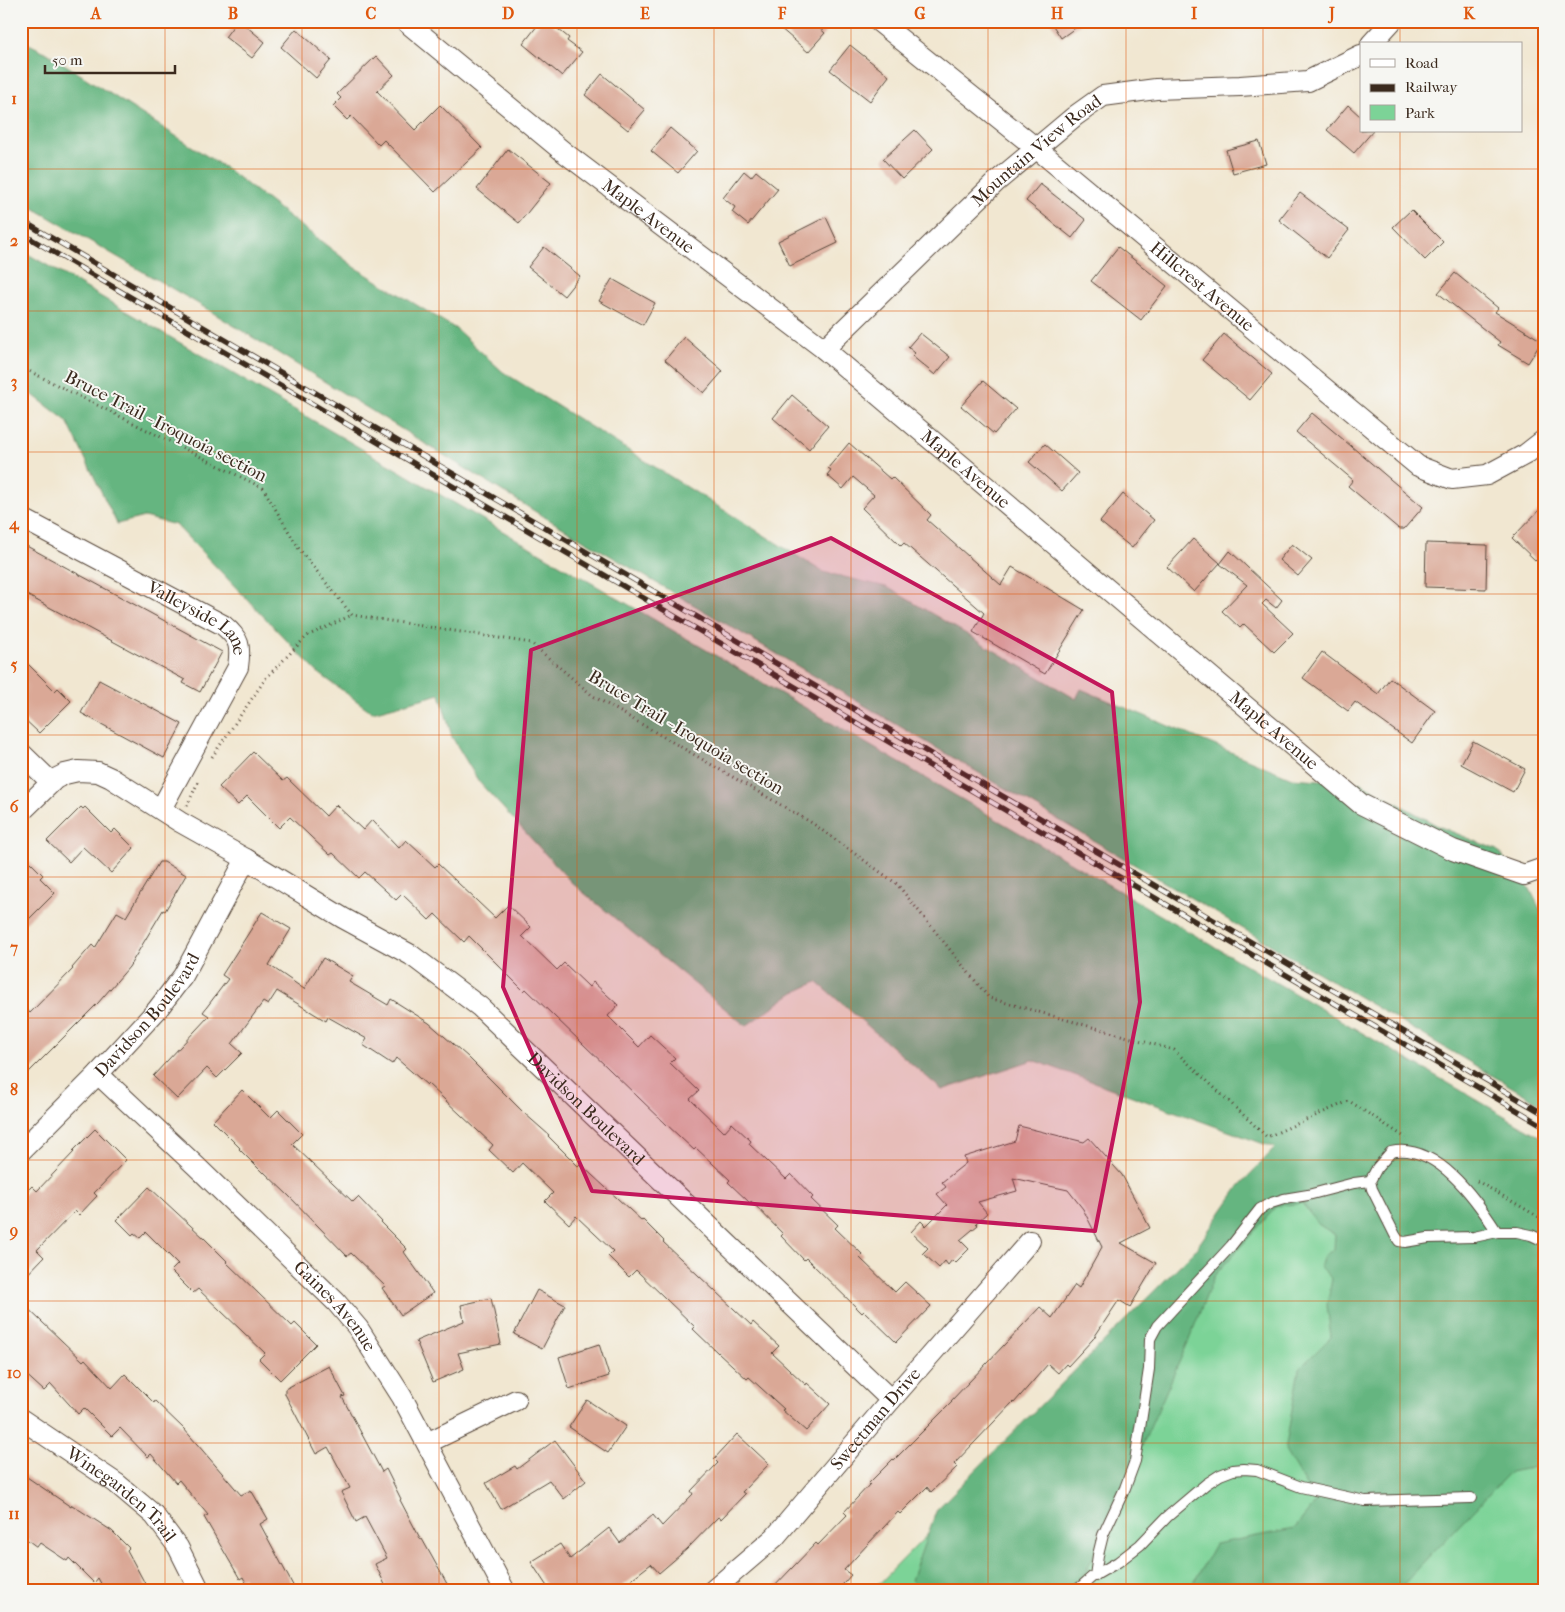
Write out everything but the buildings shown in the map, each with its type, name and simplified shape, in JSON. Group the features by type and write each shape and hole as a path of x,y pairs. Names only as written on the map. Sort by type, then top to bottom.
{"street":[{"name":"Maple Avenue","path":"405,21 565,153 824,349 1360,804 1453,850 1524,875 1544,868"},
{"name":"Hillcrest Avenue","path":"878,21 1036,148 1418,466 1452,479 1486,475 1526,454 1544,440"},
{"path":"1373,42 1392,21"},
{"name":"Mountain View Road","path":"824,349 996,182 1075,116 1103,96 1156,89 1308,81 1360,55"},
{"name":"Valleyside Lane","path":"21,520 25,520 223,624 238,641 240,650 238,667 161,809"},
{"path":"21,753 51,782"},
{"name":"Davidson Boulevard","path":"21,812 51,782 65,774 78,770 98,772 111,778 180,822 343,918 411,955 480,1007 890,1400"},
{"name":"Davidson Boulevard","path":"21,1151 98,1074 157,1010 183,976 246,860"},
{"name":"Gaines Avenue","path":"98,1074 336,1302 358,1328 402,1397 504,1591"},
{"name":"Sweetman Drive","path":"712,1591 775,1538 890,1400 1030,1241"},
{"path":"427,1443 516,1400"},
{"name":"Winegarden Trail","path":"21,1419 116,1483 154,1515 178,1547 200,1591"}],"lane":[{"path":"1497,1232 1479,1206 1451,1174 1432,1160 1411,1151 1391,1152 1377,1168 1370,1181 1377,1199 1399,1241 1474,1237 1497,1232 1516,1232 1531,1235 1544,1241"},
{"path":"1095,1576 1103,1534 1125,1488 1135,1461 1149,1369 1150,1339 1157,1326 1231,1246 1260,1210 1284,1198 1308,1195 1370,1181"},
{"path":"1076,1591 1140,1545 1167,1517 1206,1484 1220,1475 1233,1470 1257,1470 1301,1487 1365,1502 1471,1498"}],"path":[{"name":"Bruce Trail - Iroquoia section","path":"21,367 263,488 299,549 352,615 531,643 593,696 812,823 897,884 989,998 1174,1050 1267,1137"},
{"path":"208,762 266,678 307,636 352,615"},
{"path":"180,822 200,779"}],"highlighted area":[{"path":"831,538 1112,692 1140,1002 1095,1231 592,1191 503,987 531,650"}],"green space":[{"path":"21,40 47,53 227,169 356,268 456,329 503,372 823,572 887,587 1076,699 1081,689 1292,778 1361,783 1438,826 1497,850 1529,887 1544,917 1544,1106 536,512 197,303 21,201"},
{"path":"21,250 1544,1139 1544,1465 1510,1472 1397,1591 1189,1591 1215,1544 1294,1529 1316,1502 1285,1451 1299,1369 1331,1337 1327,1305 1332,1279 1320,1267 1324,1256 1334,1249 1335,1235 1318,1224 1302,1203 1277,1206 1214,1276 1189,1340 1086,1572 1069,1591 922,1591 911,1580 937,1509 1195,1250 1240,1185 1275,1148 1033,1060 942,1090 817,982 791,994 746,1026 572,883 479,782 452,737 440,694 372,712 316,671 176,525 144,517 117,524 67,421 21,386"},
{"path":"1347,1107 1544,1220 1544,1591 872,1591"}],"railway":[{"path":"21,220 1544,1114"},
{"path":"21,233 1544,1126"}]}
